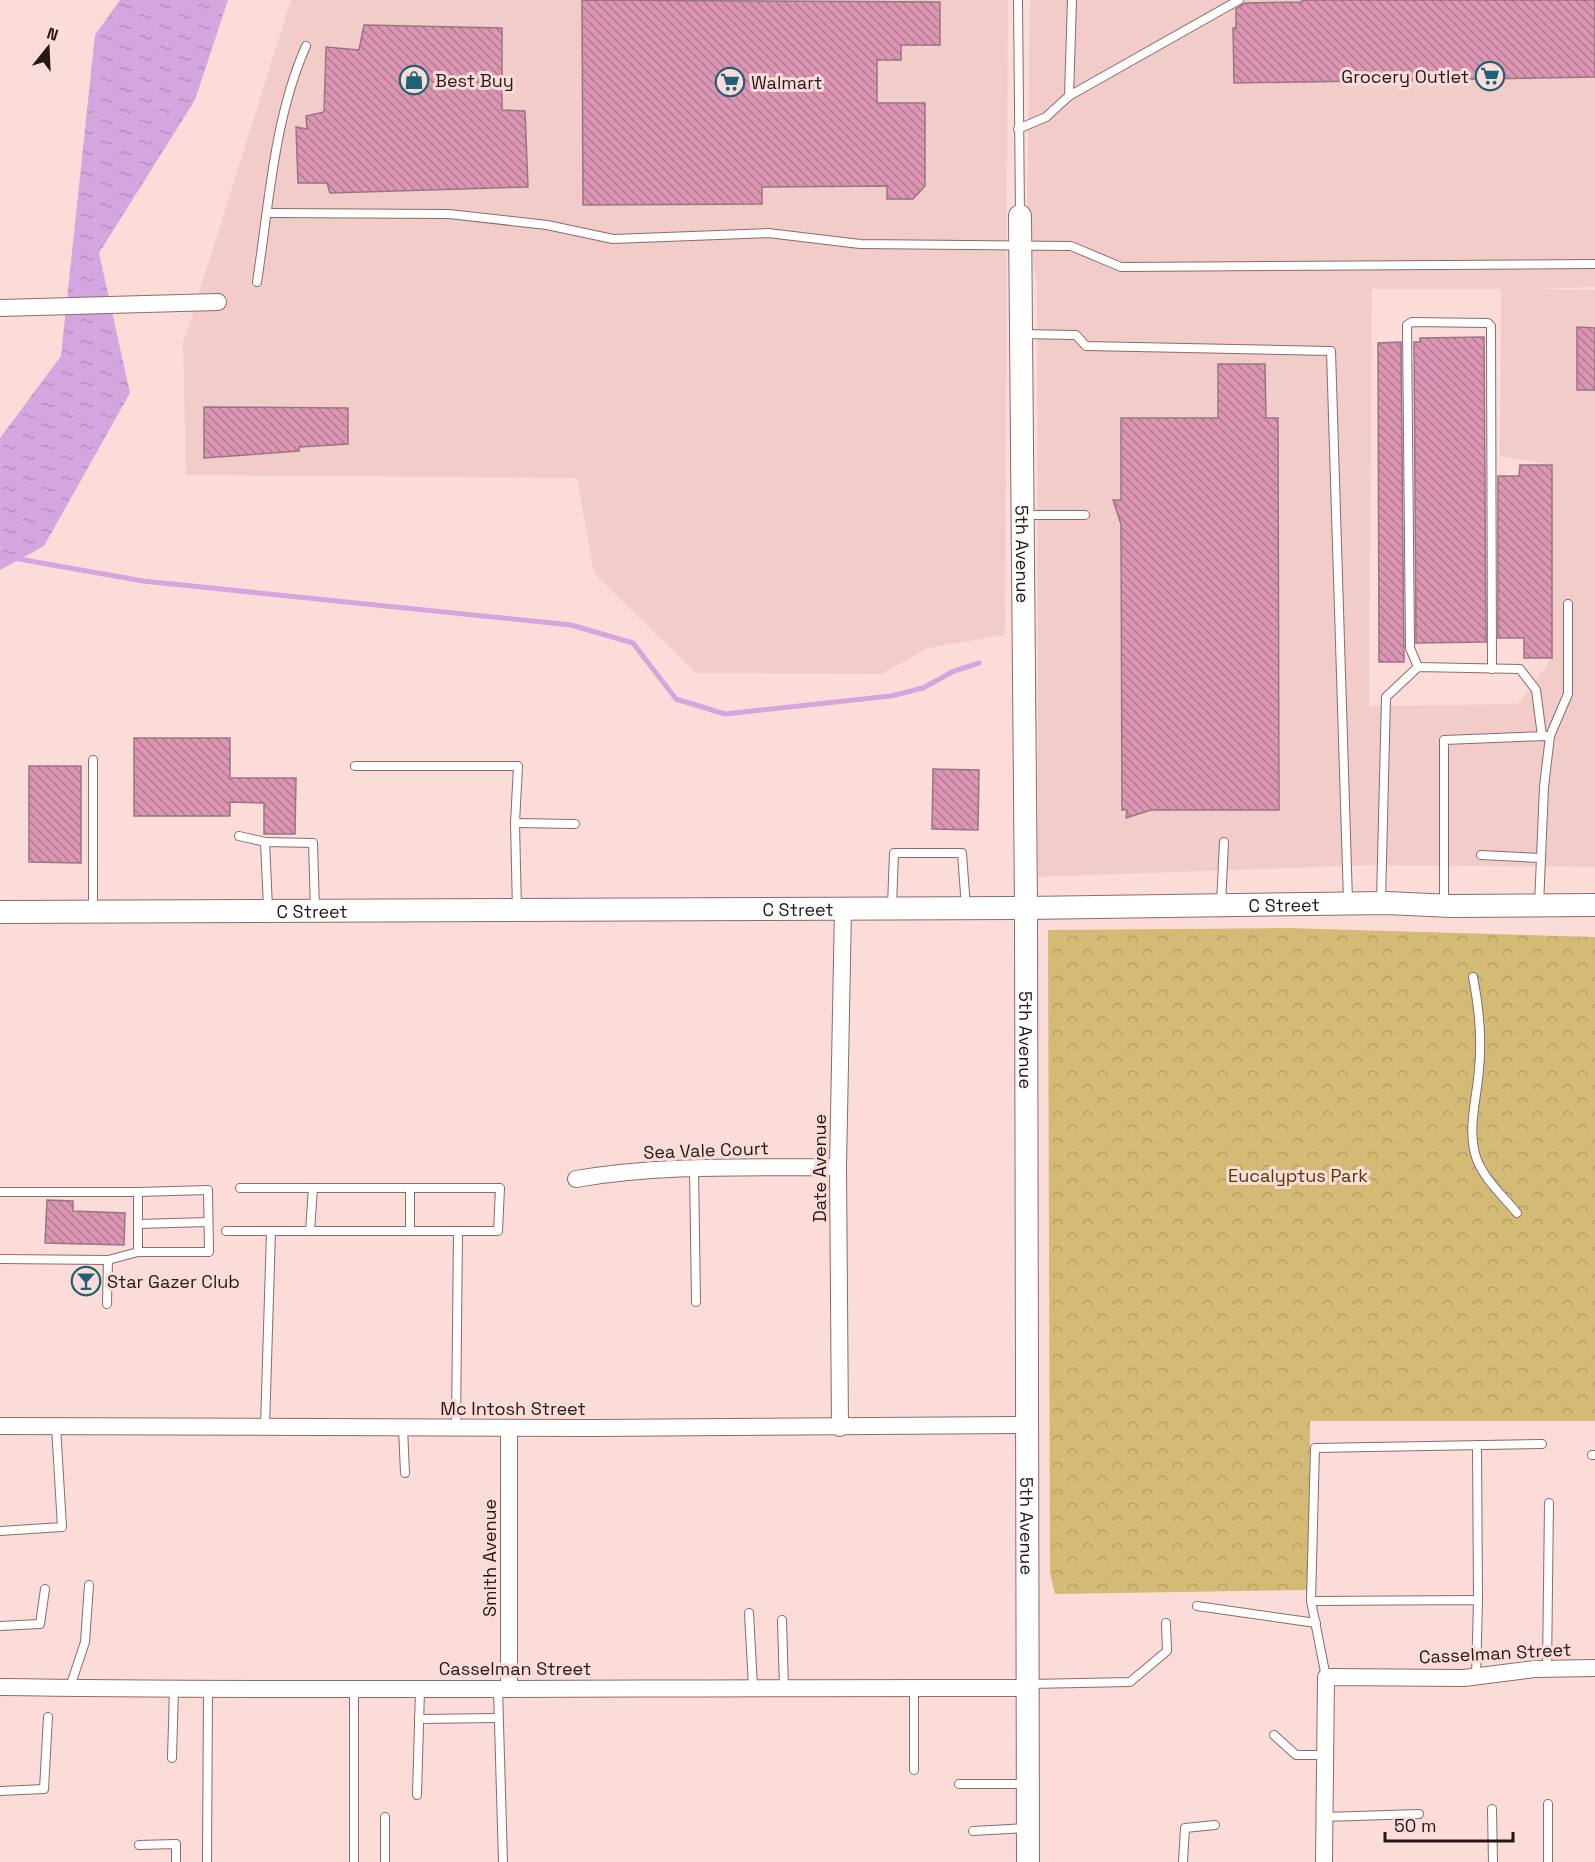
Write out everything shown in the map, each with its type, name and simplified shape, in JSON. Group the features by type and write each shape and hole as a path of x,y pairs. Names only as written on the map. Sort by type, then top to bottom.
{"street":[{"name":"5th Avenue","path":"1020,216 1026,908 1029,1862"},
{"path":"0,308 218,302"},
{"name":"C Street","path":"0,912 892,909 1381,903 1444,906 1595,905"},
{"name":"Date Avenue","path":"840,1428 838,1167 843,909"},
{"name":"Sea Vale Court","path":"576,1179 615,1172 694,1168 838,1167"},
{"name":"Mc Intosh Street","path":"0,1426 840,1428 1026,1425"},
{"name":"Smith Avenue","path":"503,1687 509,1428"},
{"name":"Casselman Street","path":"1326,1677 1476,1677 1547,1669 1595,1668"},
{"path":"1324,1862 1326,1677"},
{"name":"Casselman Street","path":"0,1687 354,1689 1029,1686"}],"lane":[{"path":"1018,0 1020,216"},
{"path":"1069,96 1072,0"},
{"path":"1018,129 1046,117 1069,96 1239,0"},
{"path":"257,282 267,213 295,71 306,46"},
{"path":"267,213 449,214 548,225 613,239 768,233 860,244 1071,246 1121,267 1595,264"},
{"path":"1418,667 1410,648 1407,325 1412,322 1488,323 1491,327 1492,669"},
{"path":"1021,334 1076,335 1086,346 1332,351 1348,904"},
{"path":"1023,515 1085,515"},
{"path":"1546,736 1568,694 1568,604"},
{"path":"1381,903 1386,697 1418,667 1520,669 1536,690 1546,736 1539,906"},
{"path":"1444,906 1444,740 1546,736"},
{"path":"93,760 93,912"},
{"path":"355,766 518,766 515,823 517,910"},
{"path":"515,823 575,824"},
{"path":"239,836 265,842 313,843 315,911"},
{"path":"265,842 268,911"},
{"path":"1221,906 1224,842"},
{"path":"892,909 894,853 962,853 966,908"},
{"path":"1481,855 1540,858"},
{"path":"1473,977 1480,1034 1472,1137 1476,1159 1517,1213"},
{"path":"694,1168 696,1302"},
{"path":"226,1231 498,1231 500,1188 240,1188"},
{"path":"310,1231 313,1188"},
{"path":"410,1188 410,1231"},
{"path":"0,1192 208,1190 209,1252 138,1252 108,1260 0,1259"},
{"path":"138,1192 138,1252"},
{"path":"138,1224 208,1222"},
{"path":"265,1427 271,1231"},
{"path":"456,1428 458,1231"},
{"path":"107,1304 108,1260"},
{"path":"0,1530 62,1527 56,1426"},
{"path":"403,1428 405,1473"},
{"path":"1326,1677 1311,1601 1315,1448 1542,1444"},
{"path":"1476,1677 1477,1445"},
{"path":"1547,1669 1549,1503"},
{"path":"70,1687 85,1642 89,1585"},
{"path":"0,1626 40,1624 45,1589"},
{"path":"1311,1601 1478,1600"},
{"path":"1197,1606 1316,1623"},
{"path":"749,1613 753,1688"},
{"path":"782,1620 784,1688"},
{"path":"1029,1686 1130,1682 1167,1652 1166,1623"},
{"path":"503,1687 498,1718 503,1862"},
{"path":"417,1795 420,1688"},
{"path":"914,1688 915,1770"},
{"path":"172,1758 174,1689"},
{"path":"207,1862 208,1689"},
{"path":"354,1689 354,1862"},
{"path":"0,1791 44,1789 48,1717"},
{"path":"419,1719 498,1718"},
{"path":"1274,1735 1296,1755 1325,1755"},
{"path":"959,1784 1029,1784"},
{"path":"1548,1804 1548,1862"},
{"path":"1492,1809 1493,1862"},
{"path":"1324,1817 1419,1814"},
{"path":"385,1817 385,1862"},
{"path":"1184,1862 1185,1828 1215,1825"},
{"path":"973,1831 1029,1828"},
{"path":"138,1845 176,1844 177,1862"}],"shaded area":[{"path":"291,0 1008,0 1005,635 928,648 882,674 696,673 594,573 577,478 186,475 183,344"},
{"path":"1030,0 1595,0 1595,287 1532,289 1595,290 1595,867 1372,865 1038,877 1037,287 1027,215","holes":["1372,289 1501,289 1500,456 1552,465 1552,658 1518,704 1369,706"]}],"green space":[{"name":"Eucalyptus Park","path":"1287,928 1595,937 1595,1421 1310,1421 1309,1590 1055,1594 1050,1574 1048,930"}],"water":[{"path":"120,0 228,0 195,100 99,253 130,393 44,546 0,570 0,438 61,356 95,35"}],"building":[{"name":"Walmart","path":"582,0 940,2 940,45 901,45 901,60 877,60 877,103 925,103 925,186 913,199 887,199 887,186 762,187 762,204 583,205"},
{"path":"1302,0 1595,0 1595,77 1234,83 1233,28 1236,28 1236,9 1245,3 1302,2"},
{"name":"Best Buy","path":"364,25 502,28 502,110 525,111 528,187 330,193 327,183 298,183 296,127 307,129 306,116 324,112 326,47 359,50"},
{"path":"1577,327 1595,328 1595,390 1577,390"},
{"path":"1484,337 1486,642 1416,643 1414,342 1420,342 1420,338"},
{"path":"1401,342 1404,662 1379,662 1378,343"},
{"path":"1218,364 1265,364 1266,418 1278,418 1279,810 1151,810 1126,818 1127,810 1122,810 1121,524 1113,500 1121,500 1121,418 1218,418"},
{"path":"204,407 348,408 348,444 299,447 299,451 204,458"},
{"path":"1520,465 1552,465 1552,658 1524,658 1524,638 1498,638 1498,476 1519,476"},
{"path":"134,738 230,738 230,778 296,778 295,834 264,834 264,803 230,802 230,816 134,816"},
{"path":"29,766 81,766 81,863 29,862"},
{"path":"933,769 979,770 978,830 932,829"},
{"path":"47,1200 73,1201 73,1211 125,1213 124,1245 45,1243"}],"waterway":[{"path":"19,559 143,581 571,625 633,643 676,699 725,714 891,696 923,688 954,671 979,663"}],"place":[{"name":"Grocery Outlet","path":"1490,76"},
{"name":"Best Buy","path":"414,80"},
{"name":"Walmart","path":"730,82"},
{"name":"Star Gazer Club","path":"86,1281"}]}
